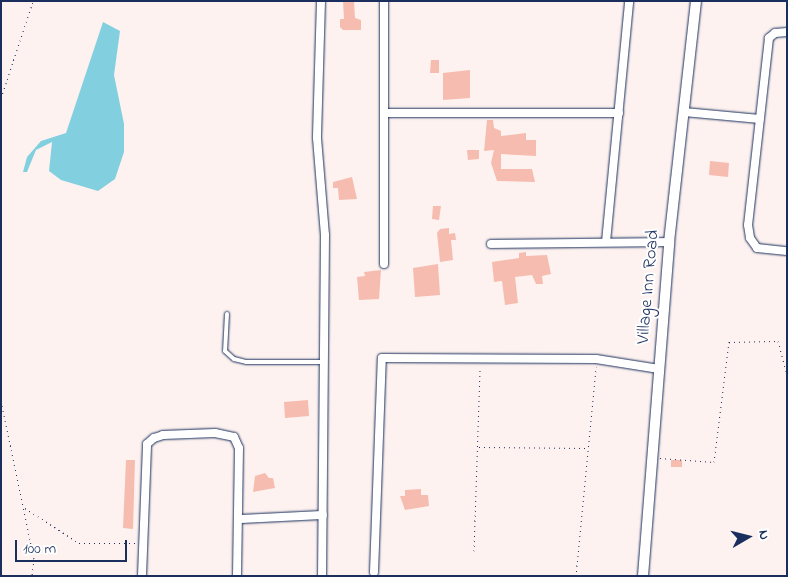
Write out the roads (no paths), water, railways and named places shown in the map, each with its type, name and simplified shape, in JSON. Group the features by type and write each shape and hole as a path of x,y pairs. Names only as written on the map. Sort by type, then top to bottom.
{"street":[{"path":"321,1 317,138 325,235 322,576"},
{"path":"384,1 384,264"},
{"path":"606,242 629,1"},
{"name":"Village Inn Road","path":"643,576 669,242 696,1"},
{"path":"787,32 774,33 770,38 748,232 758,248 787,251"},
{"path":"684,112 760,119"},
{"path":"385,113 619,113"},
{"path":"491,244 669,242"},
{"path":"374,572 382,358 596,359 659,369"},
{"path":"142,576 141,543 145,449 150,440 158,436 215,433 234,437 239,448 240,519 237,576"},
{"path":"240,519 323,515"}],"lane":[{"path":"227,314 225,351 234,359 246,362 325,362"}],"water":[{"path":"103,22 120,31 114,75 124,124 124,152 115,179 98,191 61,180 49,171 52,142 36,150 27,172 23,172 27,157 41,141 66,133"}]}
